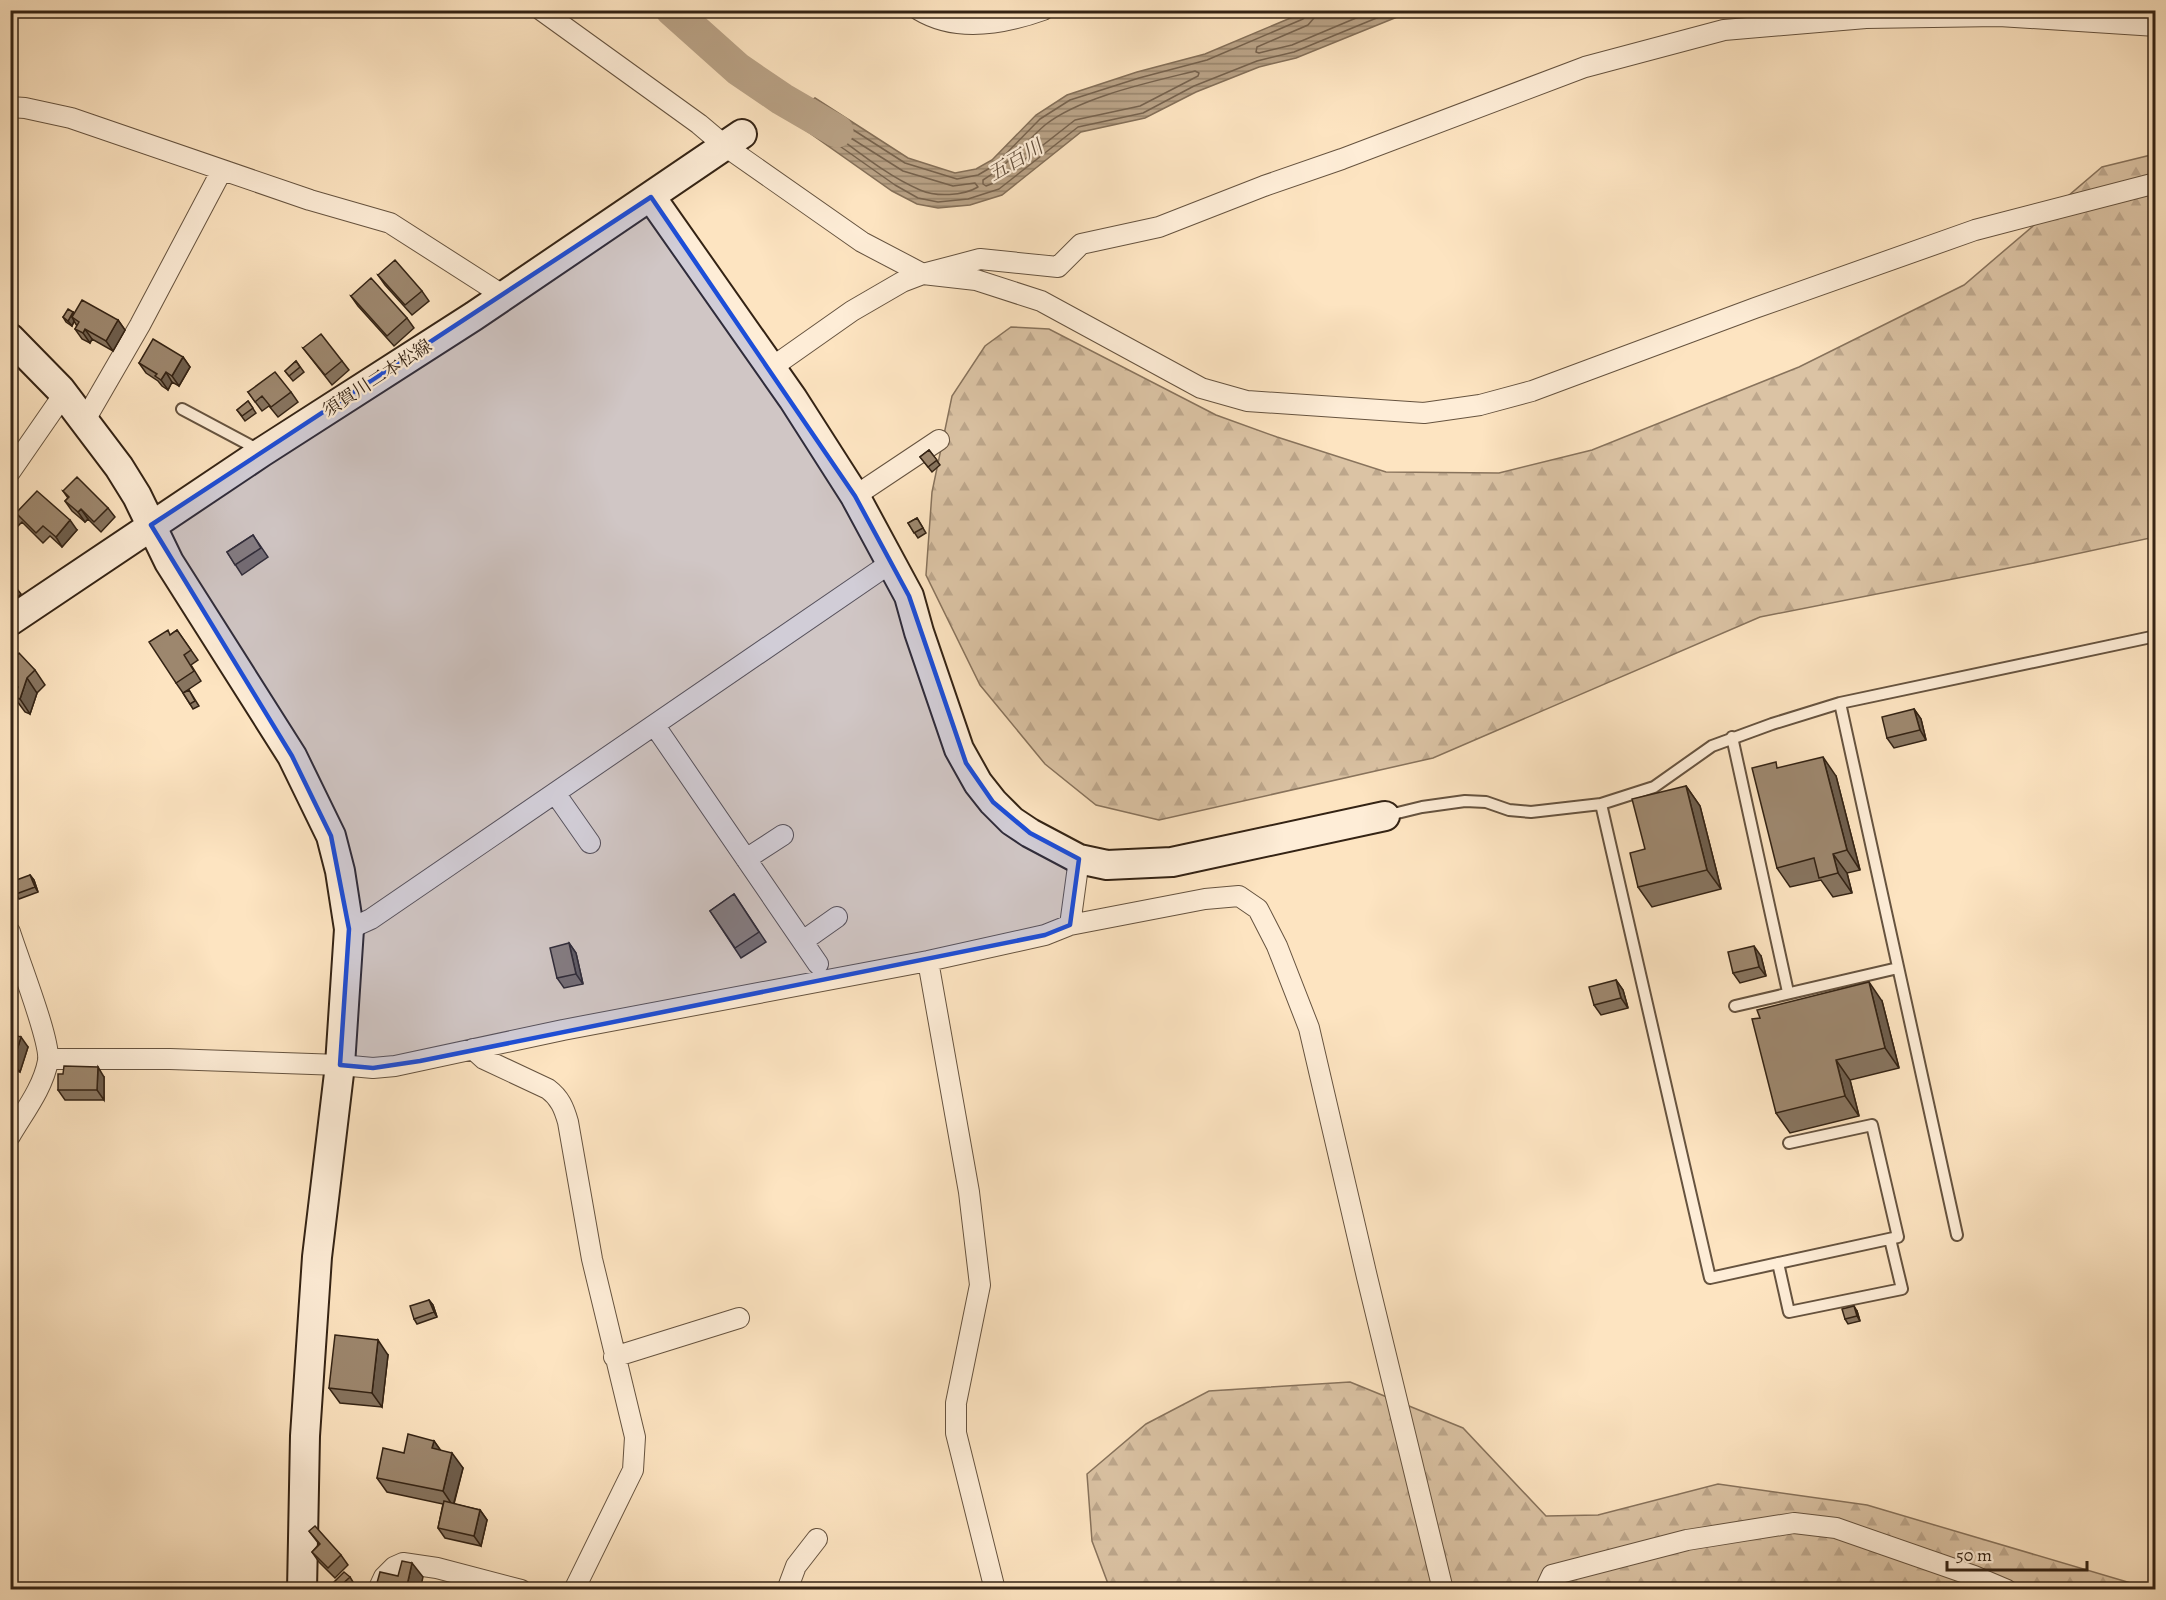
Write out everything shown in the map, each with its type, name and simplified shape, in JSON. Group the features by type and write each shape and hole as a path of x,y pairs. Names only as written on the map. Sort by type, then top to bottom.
{"street":[{"path":"541,10 699,124 734,140 862,242 923,274 976,280 1041,301 1201,387 1247,401 1424,413 1480,405 1532,391 1755,308 1975,230 2156,183"},
{"path":"919,10 959,25 986,24 1044,10"},
{"path":"771,368 852,311 902,282 923,274 980,259 1058,267 1081,244 1160,227 1585,67 1724,30 1866,18 1988,16 2156,26"},
{"path":"10,107 72,118 310,200 390,223 504,296"},
{"name":"須賀川二本松線","path":"10,621 151,525 504,296 734,140"},
{"path":"85,420 140,325 222,170"},
{"path":"651,197 771,368 855,496 909,596 959,749 978,783 1012,821 1029,833 1079,859 1107,865 1172,862 1385,816"},
{"path":"10,338 64,394 85,420 137,496 169,562 292,756 331,837 340,870 350,929 340,1065 316,1269 305,1436 302,1590"},
{"path":"10,472 64,394"},
{"path":"855,496 939,440"},
{"path":"350,929 371,919 892,562"},
{"path":"655,726 818,964"},
{"path":"555,793 590,843"},
{"path":"746,859 783,835"},
{"path":"1070,925 1079,859"},
{"path":"48,1059 170,1059 373,1068 395,1066 563,1030 928,961 1045,935 1070,925 1205,899 1239,896 1258,909 1310,1028 1367,1277 1443,1590"},
{"path":"802,941 837,917"},
{"path":"10,932 40,1023 48,1059 42,1080 10,1136"},
{"path":"928,961 969,1192 980,1285 956,1403 956,1434 995,1590"},
{"path":"473,1049 484,1059 548,1089 563,1104 592,1259 634,1437 633,1470 574,1590"},
{"path":"614,1357 739,1318"},
{"path":"1545,1590 1552,1575 1654,1547 1794,1523 1836,1528 1974,1576 2007,1590"},
{"path":"787,1590 796,1566 817,1539"},
{"path":"378,1590 389,1572 403,1563 436,1568 521,1590"}],"lane":[{"path":"182,409 262,452"},
{"path":"1385,816 1422,807 1465,801 1486,802 1509,810 1531,812 1601,804 1654,787 1699,754 1732,737 1840,704 2156,636"},
{"path":"1840,704 1957,1235"},
{"path":"1732,737 1788,992"},
{"path":"1601,804 1710,1278 1898,1237 1872,1125 1789,1143"},
{"path":"1735,1006 1788,992 1899,969"},
{"path":"1778,1263 1789,1312 1902,1289 1890,1239"}],"highlighted area":[{"path":"651,197 855,496 909,596 966,763 993,802 1030,833 1079,859 1070,925 1045,935 420,1061 373,1068 340,1065 349,929 331,836 292,756 151,525"}],"green space":[{"path":"2155,154 2155,537 1760,617 1433,758 1159,820 1096,805 1045,764 980,685 926,575 932,492 952,396 985,346 1011,327 1049,329 1216,415 1386,472 1499,473 1592,450 1799,367 1964,285 2102,167"},
{"path":"1350,1382 1463,1428 1546,1516 1598,1515 1718,1484 1867,1505 2151,1589 1110,1589 1092,1541 1087,1474 1146,1424 1209,1391"}],"water":[{"path":"1307,11 1412,11 1296,58 1259,67 1196,92 1145,118 1081,132 1002,195 970,205 938,208 917,204 892,191 787,117 815,98 908,158 955,173 976,169 992,160 1036,115 1067,95 1137,72 1205,54"}],"building":[{"path":"395,260 422,291 405,305 378,275"},
{"path":"371,278 407,318 387,336 351,296"},
{"path":"82,300 118,320 106,341 85,329 83,333 75,329 79,322 72,317"},
{"path":"68,309 73,312 68,321 63,317"},
{"path":"321,334 342,361 325,375 303,348"},
{"path":"153,339 183,357 172,376 166,372 161,380 155,376 157,374 139,363"},
{"path":"296,361 300,367 289,376 285,371"},
{"path":"275,372 291,392 271,407 262,396 255,402 248,392"},
{"path":"248,401 253,408 242,416 237,410"},
{"path":"929,450 937,460 928,467 920,457"},
{"path":"77,477 108,508 94,522 81,509 78,512 65,501 69,497 63,491"},
{"path":"37,491 70,520 56,537 43,526 36,533 16,513"},
{"path":"10,505 17,511 10,517"},
{"path":"917,518 923,528 914,533 908,523"},
{"path":"253,535 261,548 235,565 227,552"},
{"path":"168,630 170,635 177,630 191,650 184,655 194,671 176,683 149,642"},
{"path":"19,653 35,670 27,678 20,699 14,697 18,687 10,680 10,655 14,658"},
{"path":"189,690 195,701 190,704 183,693"},
{"path":"1914,709 1920,730 1887,738 1882,717"},
{"path":"1823,757 1847,850 1833,854 1838,873 1819,878 1814,858 1777,868 1752,768 1776,762 1777,768"},
{"path":"1686,786 1707,870 1638,887 1630,853 1645,849 1632,799"},
{"path":"30,875 35,887 16,894 11,882"},
{"path":"734,894 759,932 735,948 710,911"},
{"path":"569,943 576,974 557,978 550,948"},
{"path":"1754,946 1759,967 1733,973 1728,952"},
{"path":"1616,980 1621,998 1594,1005 1589,987"},
{"path":"1869,982 1885,1048 1836,1060 1845,1096 1776,1113 1752,1019 1760,1018 1757,1010"},
{"path":"10,1034 21,1037 13,1063 10,1062"},
{"path":"64,1066 98,1067 97,1090 58,1090 58,1074 63,1074"},
{"path":"429,1300 434,1312 414,1319 410,1306"},
{"path":"1854,1306 1857,1316 1845,1319 1842,1309"},
{"path":"335,1335 378,1340 372,1393 329,1388"},
{"path":"408,1434 434,1441 432,1448 452,1453 443,1491 377,1478 383,1448 404,1453"},
{"path":"444,1501 480,1510 474,1536 438,1528"},
{"path":"315,1526 341,1555 328,1568 312,1552 320,1544 309,1531"},
{"path":"402,1561 412,1563 406,1590 375,1590 380,1572 398,1576"},
{"path":"344,1572 350,1577 338,1590 317,1590 317,1586 332,1584"},
{"path":"426,1583 449,1590 424,1590"}],"waterway":[{"name":"五百川","path":"672,10 738,69 782,99 837,131"}]}
